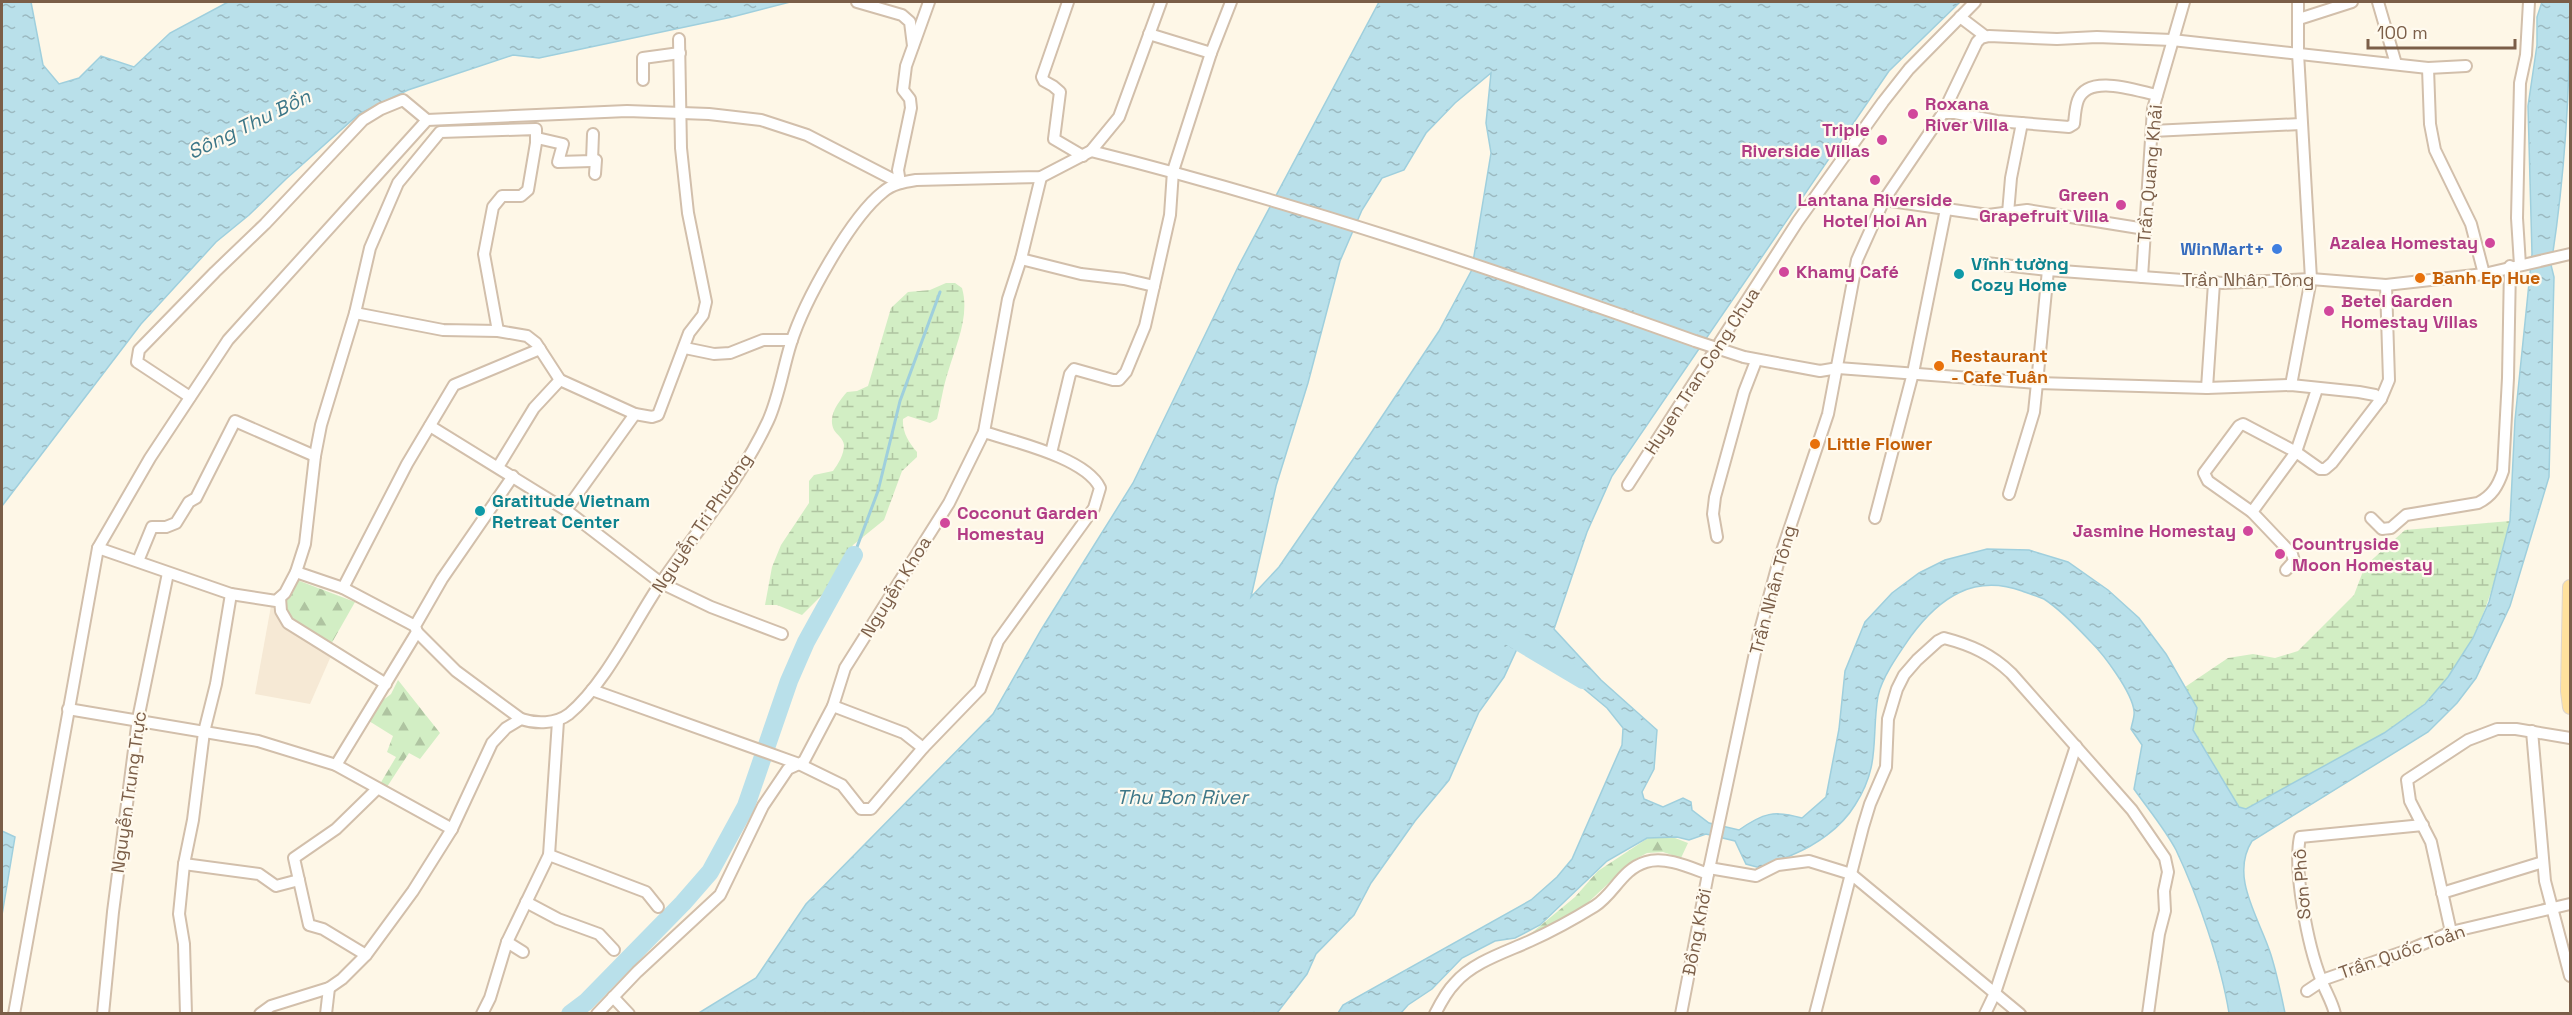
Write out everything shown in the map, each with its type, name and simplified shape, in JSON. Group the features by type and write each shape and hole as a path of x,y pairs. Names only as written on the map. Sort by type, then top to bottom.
{"main road":[{"path":"2571,587 2569,690 2571,707"}],"street":[{"path":"857,2 902,15 910,22 913,46"},
{"path":"900,183 898,170 911,108 910,99 903,90 906,66 925,20 929,2"},
{"path":"1068,2 1042,77 1060,93 1054,139 1087,153 1173,171 1473,262 1756,361 1820,370 1838,368 2037,383 2207,388 2291,385 2359,392 2375,395 2381,399"},
{"name":"Nguyễn Tri Phương","path":"558,721 592,690 661,583 736,479 768,420 792,340 816,286 870,204 884,191 900,183 916,180 1041,177 1087,153 1119,117 1161,2"},
{"path":"1051,453 1070,374 1074,369 1113,380 1123,378 1145,326 1170,215 1173,171 1211,53 1231,2"},
{"name":"Huyen Tran Cong Chua","path":"1628,485 1809,205 1909,69 1975,2"},
{"name":"Trần Quang Khải","path":"2142,277 2152,131 2157,95 2184,2"},
{"path":"2291,385 2311,279 2301,124 2298,2"},
{"path":"2299,19 2352,2"},
{"path":"2378,2 2396,64"},
{"path":"2371,518 2382,529 2391,528 2406,515 2478,503 2487,499 2498,485 2503,471 2517,265 2520,82 2526,56 2529,2"},
{"path":"1960,17 1985,36 2172,40 2428,68 2466,66"},
{"path":"1149,34 1211,53"},
{"name":"Trần Nhân Tông","path":"1713,851 1771,587 1828,414 1857,260 1884,200 1943,114 1977,42 1985,36"},
{"path":"355,313 443,330 498,331 527,336 534,340 560,380 635,414 652,417 658,415 689,333 702,315 706,302 688,213 681,148 679,39"},
{"path":"643,80 644,58 680,53"},
{"path":"2428,68 2430,124 2435,150 2471,224 2484,274"},
{"path":"1943,114 1955,113 2022,123 2072,126 2081,94 2105,84 2157,95"},
{"path":"190,397 137,362 139,350 200,286 265,224 363,120 403,100 427,120 627,111 761,120 807,135 900,183"},
{"path":"14,1014 98,548 150,458 228,340 427,120"},
{"path":"2008,213 2011,178 2022,123"},
{"path":"2152,131 2301,124"},
{"path":"98,548 231,594 276,601 285,593 296,572 305,544 315,456 321,425 355,313 370,248 398,183 440,132 536,129 537,138 528,190 521,196 502,196 495,202 484,254 498,331"},
{"path":"592,161 593,134"},
{"path":"537,138 563,144 558,162 596,160 595,174"},
{"name":"Nguyễn Khoa","path":"597,1014 720,895 763,806 788,769 799,764 808,754 833,706 845,668 949,503 984,432 1008,299 1021,259 1041,177"},
{"path":"1884,200 1988,215 2027,210 2145,229"},
{"path":"1875,518 1913,373 1946,209"},
{"name":"Trần Nhân Tông","path":"1986,263 2214,283 2311,279 2386,285 2484,274 2566,254"},
{"path":"1021,259 1081,274 1124,279 1154,286"},
{"path":"2009,494 2034,412 2048,270"},
{"path":"2207,388 2214,283"},
{"path":"2286,570 2294,561 2292,554 2252,512 2208,481 2204,473 2239,426 2243,424 2296,452 2320,469 2325,469 2332,463 2381,399 2389,380 2386,285"},
{"path":"685,348 714,354 730,353 763,340 792,340"},
{"path":"342,588 407,464 454,385 540,349"},
{"path":"1717,537 1713,514 1715,497 1744,392 1756,361"},
{"path":"498,467 534,408 560,380"},
{"path":"2252,512 2296,452 2317,389"},
{"path":"566,510 635,414"},
{"path":"138,561 152,527 166,527 176,523 189,502 196,498 235,421 315,456"},
{"path":"430,426 566,510 661,583 711,607 782,634"},
{"path":"592,690 799,764 842,785 851,794 855,804 867,810 879,801 923,748 980,689 998,641 1094,508 1100,488 1089,474 1051,453 984,432"},
{"path":"336,765 386,684 442,579 513,476"},
{"path":"296,572 342,588 416,629 456,672 521,719 531,722 558,721 549,855 507,942 490,998 482,1014"},
{"name":"Nguyễn Trung Trực","path":"103,1014 138,719 168,573"},
{"path":"186,1014 184,944 179,914 184,864 193,820 204,732 216,684 231,594"},
{"path":"280,598 280,611 288,624 386,684"},
{"path":"1815,1014 1870,804 1886,767 1889,743 1888,720 1892,700 1904,675 1938,641 1944,638 1960,642 1996,659 2132,810 2165,858 2168,872 2164,891 2165,911 2159,934 2148,1014"},
{"path":"833,706 898,730 923,748"},
{"path":"68,709 258,741 336,765 452,829"},
{"path":"260,1014 271,1006 329,988 342,979 366,955 413,891 452,829 492,743 506,728 521,719"},
{"path":"2451,932 2431,842 2410,801 2406,783 2410,778 2478,736 2497,729 2532,731 2571,738"},
{"path":"2532,731 2543,862 2551,907 2571,976"},
{"path":"1985,1014 1995,993 2076,746"},
{"path":"366,955 323,929 309,925 294,858 336,829 377,789"},
{"name":"Sơn Phô","path":"2326,979 2306,931 2300,837 2423,825"},
{"name":"Đồng Khởi","path":"1681,1014 1713,851"},
{"path":"549,855 646,891 658,907"},
{"path":"1435,1014 1454,983 1464,974 1496,956 1553,930 1597,905 1624,875 1638,865 1658,861 1708,871 1756,876 1779,866 1809,861 1851,874 2020,1014"},
{"path":"2442,892 2543,862"},
{"path":"184,864 259,874 276,886 299,880"},
{"path":"526,902 558,919 599,934 614,950"},
{"name":"Trần Quốc Toản","path":"2307,991 2326,979 2411,949 2451,932 2571,904"},
{"path":"507,942 522,952"},
{"path":"2326,979 2335,1014"},
{"path":"326,1014 329,988"},
{"path":"613,997 629,1014"}],"shaded area":[{"path":"271,606 331,656 310,704 255,694"}],"green space":[{"path":"946,283 955,283 962,288 964,309 961,330 946,378 937,419 930,423 908,416 903,419 905,433 917,452 917,457 902,471 884,520 853,545 832,585 802,615 777,605 765,605 772,567 781,545 809,503 809,481 814,475 833,471 842,456 844,445 832,425 833,414 847,392 868,386 891,308 908,292 930,290"},
{"path":"2510,521 2498,569 2481,620 2470,644 2442,687 2405,719 2361,747 2246,809 2239,807 2193,729 2197,708 2185,687 2228,658 2253,654 2275,658 2298,651 2354,595 2365,566 2405,530"},
{"path":"297,580 355,602 330,646 288,623 280,603"},
{"path":"398,680 440,733 420,759 409,753 385,790 377,789 396,757 387,752 393,736 369,721 369,711 391,694"},
{"path":"1648,838 1675,838 1688,843 1681,858 1663,852 1647,853 1632,861 1576,914 1527,941 1528,936 1575,897 1598,871"}],"water":[{"name":"Sông Thu Bồn","path":"2,2 31,2 43,65 59,84 79,78 101,56 134,67 170,33 228,2 790,2 732,17 539,58 513,55 408,90 359,114 249,215 216,242 141,324 2,506"},
{"name":"Thu Bon River","path":"1379,2 1960,2 1889,71 1612,476 1587,532 1554,629 1601,680 1657,730 1654,769 1642,792 1644,799 1663,807 1683,798 1691,802 1692,810 1709,823 1739,830 1769,815 1784,814 1802,818 1826,797 1839,729 1845,671 1865,622 1892,593 1919,573 1945,560 1987,549 2029,550 2068,562 2108,590 2139,618 2166,654 2197,708 2193,730 2239,807 2246,809 2384,733 2425,704 2448,677 2473,638 2489,602 2510,521 2515,420 2532,254 2528,106 2537,45 2537,17 2542,2 2570,2 2566,134 2551,265 2554,277 2549,477 2510,606 2476,678 2457,703 2428,732 2252,841 2246,855 2245,883 2271,955 2285,1013 2229,1013 2215,952 2184,868 2167,834 2134,789 2142,745 2131,729 2134,713 2132,703 2117,674 2080,630 2044,599 2005,586 1988,585 1959,592 1946,600 1922,622 1897,657 1883,681 1878,696 1874,751 1869,777 1855,805 1843,821 1827,835 1764,869 1746,864 1735,841 1706,834 1689,840 1677,837 1647,838 1607,861 1540,925 1515,938 1495,941 1462,958 1432,989 1408,1005 1401,1013 1338,1013 1343,1005 1531,900 1557,877 1572,859 1622,745 1623,728 1607,708 1571,678 1549,651 1538,646 1517,649 1504,677 1479,712 1449,780 1415,821 1371,883 1354,915 1316,954 1307,974 1277,1013 697,1014 756,978 806,904 993,714 1041,630 1133,483 1238,267","holes":["1491,73 1486,123 1491,153 1473,262 1475,264 1439,331 1367,439 1279,567 1251,597 1276,486 1308,383 1340,261 1362,210 1382,178 1404,170 1426,133 1455,103"]},
{"path":"2,831 15,837 2,915"}],"waterway":[{"path":"854,555 878,491 900,401 940,292"},
{"path":"570,1014 586,1002 683,903 710,872 746,806 789,681 806,642 854,555"},
{"path":"1509,636 1583,680"}],"place":[{"name":"Roxana River Villa","path":"1913,114"},
{"name":"Triple Riverside Villas","path":"1882,140"},
{"name":"Lantana Riverside Hotel Hoi An","path":"1875,180"},
{"name":"Green Grapefruit Villa","path":"2121,205"},
{"name":"Azalea Homestay","path":"2490,243"},
{"name":"WinMart+","path":"2277,249"},
{"name":"Khamy Café","path":"1784,272"},
{"name":"Vĩnh tường Cozy Home","path":"1959,274"},
{"name":"Banh Ep Hue","path":"2420,278"},
{"name":"Betel Garden Homestay Villas","path":"2329,311"},
{"name":"Restaurant - Cafe Tuân","path":"1939,366"},
{"name":"Little Flower","path":"1815,444"},
{"name":"Gratitude Vietnam Retreat Center","path":"480,511"},
{"name":"Coconut Garden Homestay","path":"945,523"},
{"name":"Jasmine Homestay","path":"2248,531"},
{"name":"Countryside Moon Homestay","path":"2280,554"}]}
